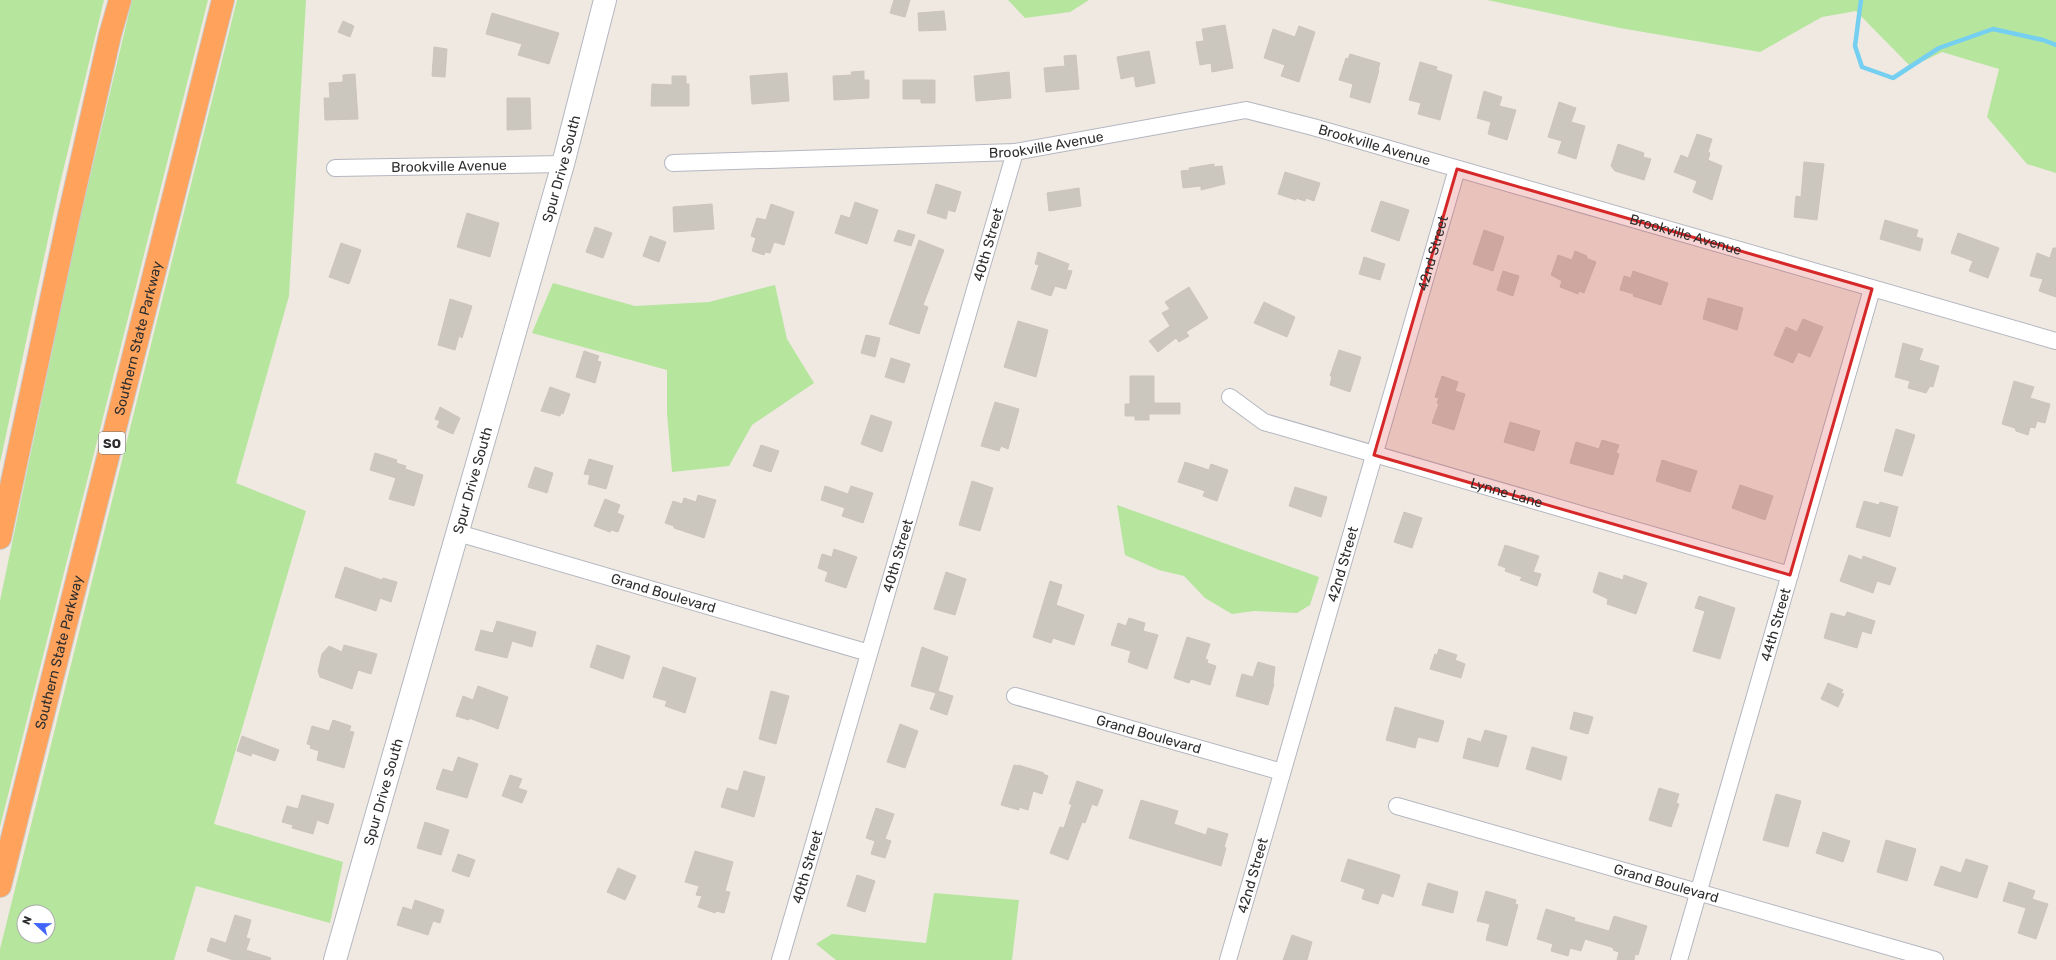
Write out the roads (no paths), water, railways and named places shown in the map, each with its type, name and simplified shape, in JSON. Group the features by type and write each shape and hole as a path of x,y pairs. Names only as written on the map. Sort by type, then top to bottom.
{"highway":[{"path":"0,538 68,220 110,35 120,0"},
{"name":"Southern State Parkway","path":"0,886 223,0"}],"street":[{"name":"Spur Drive South","path":"335,960 563,164 605,0"},
{"name":"Brookville Avenue","path":"673,163 1016,152 1246,110 1457,168 2056,341"},
{"name":"40th Street","path":"780,960 1016,152"},
{"name":"Brookville Avenue","path":"335,168 563,164"},
{"name":"42nd Street","path":"1228,960 1457,168"},
{"name":"44th Street","path":"1679,960 1872,289"},
{"name":"Lynne Lane","path":"1230,397 1264,422 1790,575"},
{"name":"Grand Boulevard","path":"458,533 869,653"},
{"name":"Grand Boulevard","path":"1015,696 1282,772"},
{"name":"Grand Boulevard","path":"1397,806 1698,893 1903,956 1935,960"}],"waterway":[{"path":"1861,0 1855,46 1862,67 1893,78 1939,48 1993,29 2043,40 2056,45"}]}
